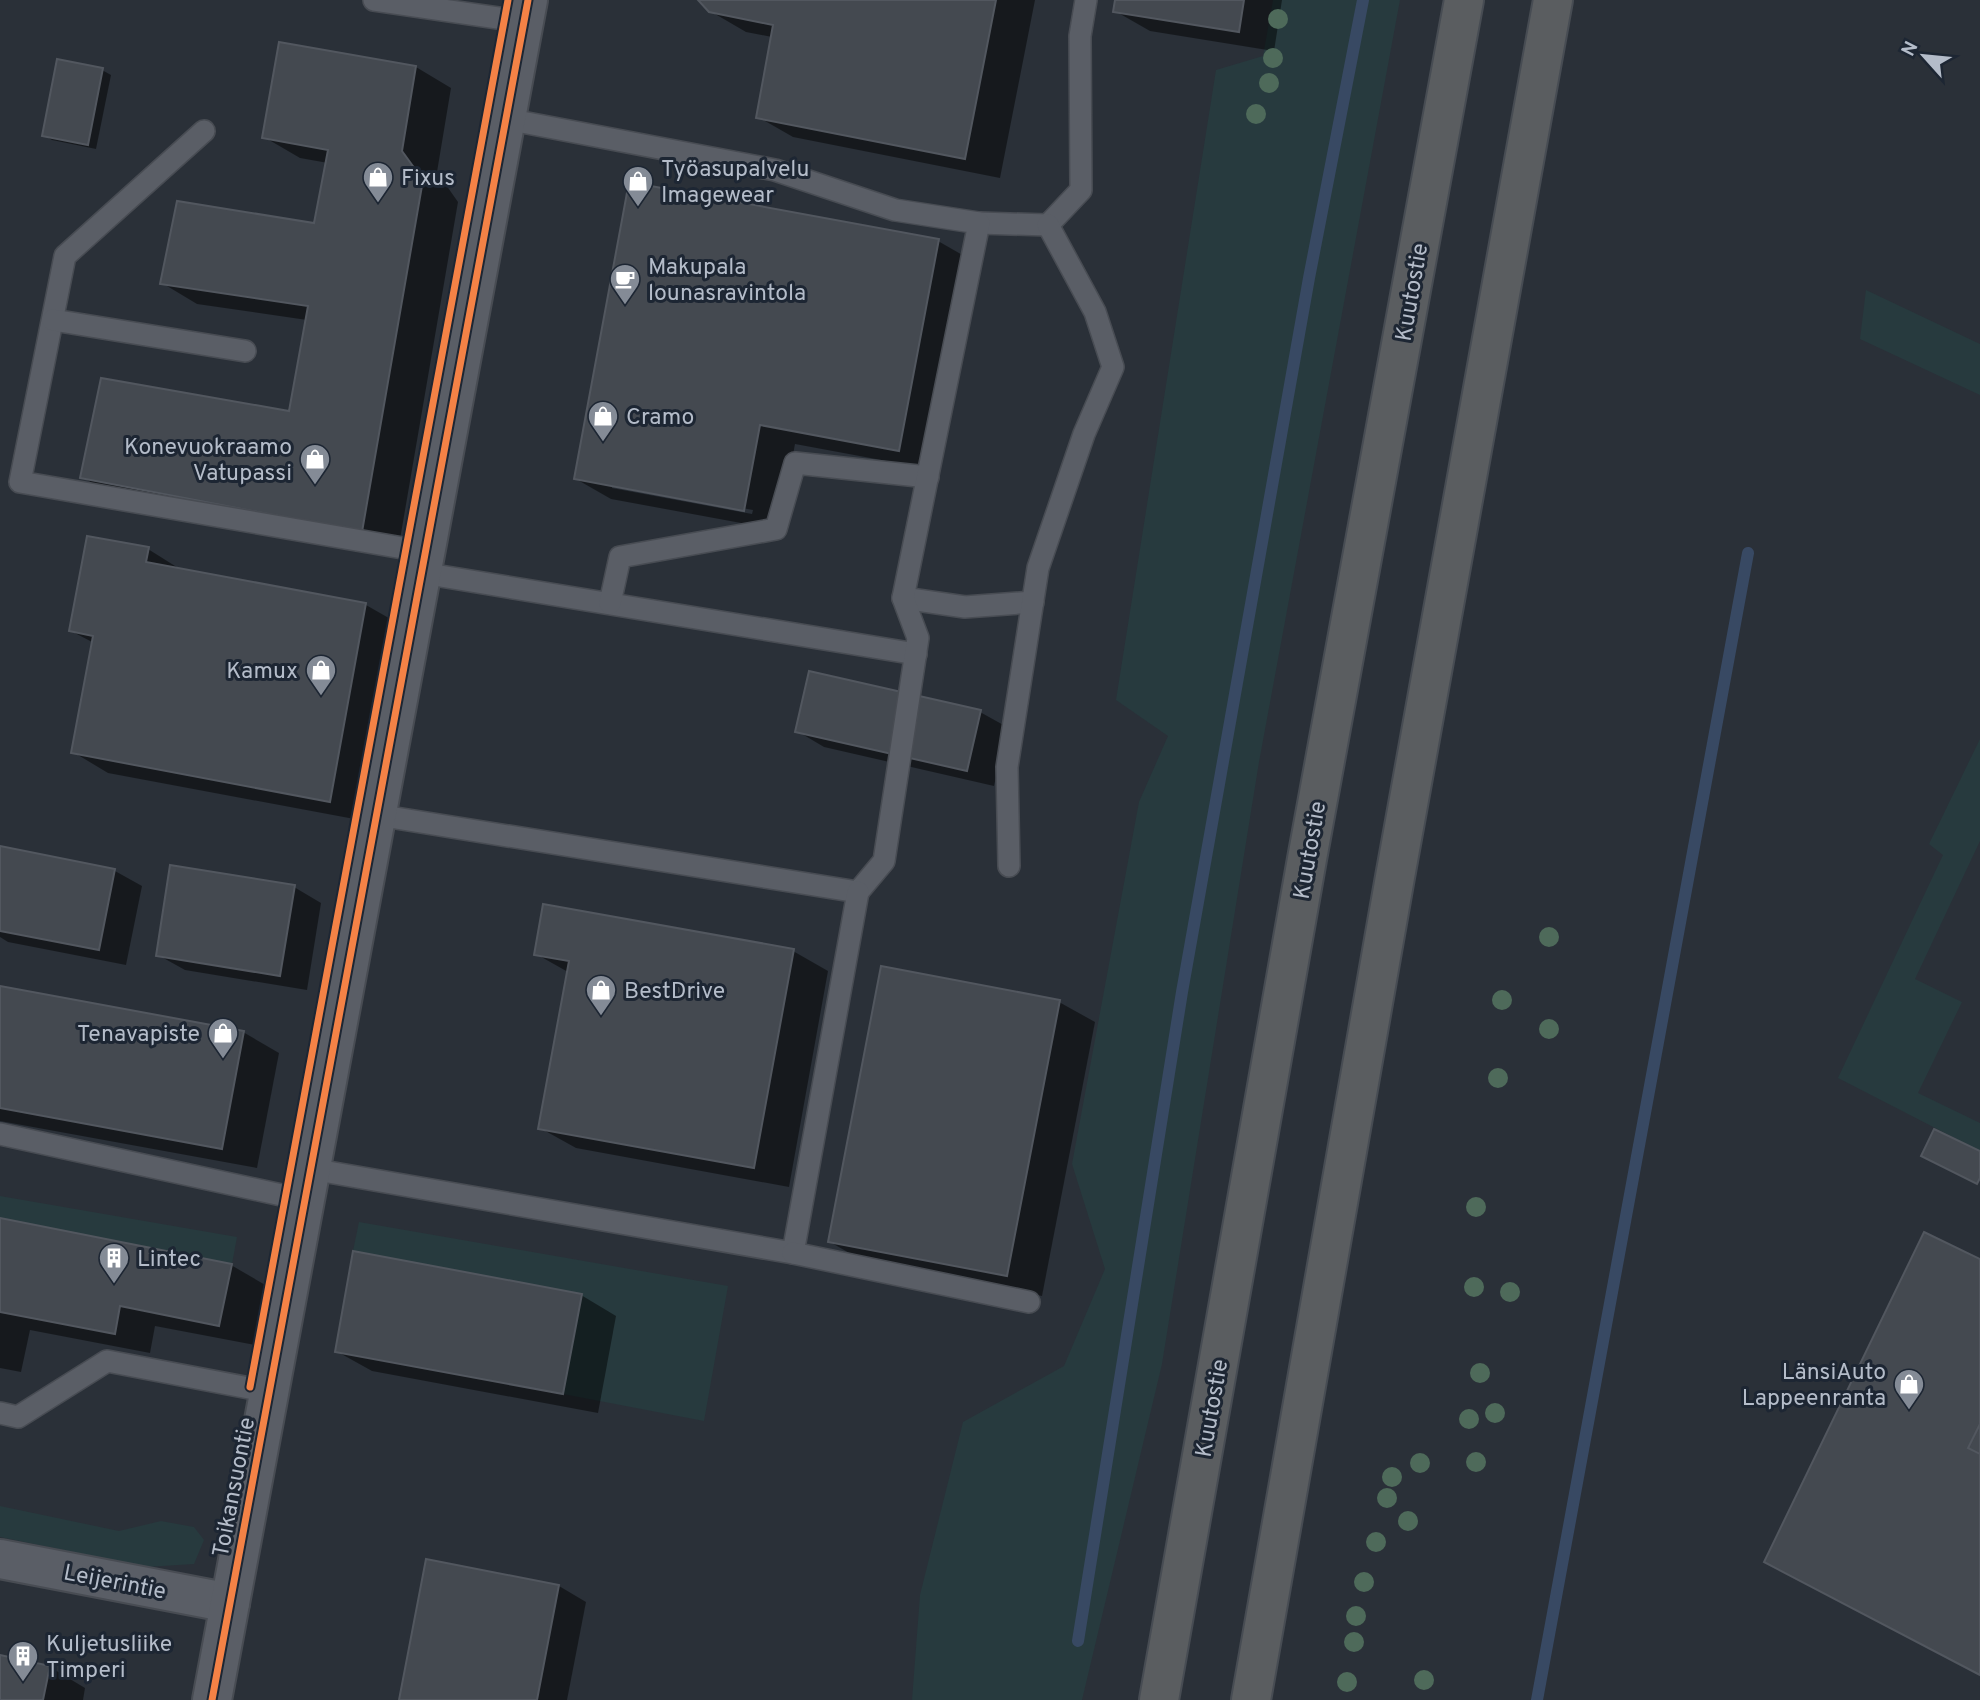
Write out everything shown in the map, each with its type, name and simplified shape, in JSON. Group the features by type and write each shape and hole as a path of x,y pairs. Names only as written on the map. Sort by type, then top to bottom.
{"highway":[{"name":"Kuutostie","path":"1159,1700 1307,859 1464,0"},
{"path":"1251,1700 1553,0"}],"street":[{"name":"Toikansuontie","path":"212,1700 527,10"},
{"name":"Leijerintie","path":"0,1559 230,1603"}],"lane":[{"path":"374,0 505,19 527,10"},
{"path":"506,119 775,170 895,210 979,223 1048,225 1081,190 1080,36 1086,0"},
{"path":"204,131 65,256 20,482 610,603 916,654"},
{"path":"793,1253 858,892 884,861 918,638 904,598 979,223"},
{"path":"1009,866 1007,767 1038,568 1084,434 1113,367 1095,312 1048,225"},
{"path":"53,320 246,351"},
{"path":"610,603 620,557 776,529 795,463 928,477"},
{"path":"904,598 965,607 1032,602"},
{"path":"377,814 858,892"},
{"path":"0,1134 286,1196 308,1186 793,1253 1029,1302"},
{"path":"0,1413 18,1417 107,1361 270,1392"}],"green space":[{"path":"1273,0 1400,0 1259,762 1162,1364 1082,1700 912,1700 920,1595 963,1422 1064,1366 1105,1269 1072,1164 1139,802 1168,736 1116,700 1216,70 1263,56"},
{"path":"1866,290 1980,344 1980,395 1860,339"},
{"path":"1980,739 1980,841 1915,979 1962,1002 1918,1093 1980,1123 1980,1151 1838,1078 1943,855 1929,844"},
{"path":"0,1196 237,1237 232,1264 0,1218"},
{"path":"359,1222 728,1286 704,1421 563,1394 581,1294 353,1251"},
{"path":"0,1506 119,1531 161,1521 194,1527 204,1540 194,1564 146,1567 0,1537"}],"building":[{"path":"698,0 996,0 965,159 756,118 773,25 709,12"},
{"path":"1115,0 1244,0 1239,32 1113,12"},
{"path":"279,42 416,66 402,151 423,180 362,532 80,478 101,378 289,411 308,306 160,284 177,201 314,223 328,150 262,138"},
{"path":"57,59 103,68 88,145 42,136"},
{"path":"629,182 939,239 899,451 760,425 744,511 574,479"},
{"path":"87,536 149,547 146,562 366,603 330,802 71,753 93,636 69,631"},
{"path":"809,671 981,710 967,771 795,732"},
{"path":"0,846 115,869 99,950 0,931"},
{"path":"170,865 295,885 280,976 156,956"},
{"path":"543,904 794,949 754,1168 538,1129 569,961 534,955"},
{"path":"881,966 1060,1000 1007,1276 828,1242"},
{"path":"0,986 244,1031 222,1149 0,1108"},
{"path":"1934,1129 1980,1151 1980,1178 1977,1184 1921,1156"},
{"name":"Lintec","path":"0,1218 232,1264 219,1326 120,1306 115,1334 0,1312"},
{"name":"LänsiAuto Lappeenranta","path":"1924,1232 1980,1259 1980,1675 1764,1562"},
{"path":"353,1251 582,1294 563,1394 335,1352"},
{"path":"1980,1424 1980,1454 1968,1448"},
{"path":"426,1559 559,1585 537,1700 399,1700"},
{"name":"Kuljetusliike Timperi","path":"0,1655 50,1666 43,1700 0,1700"}],"waterway":[{"path":"1078,1641 1182,992 1309,278 1363,0"},
{"path":"1537,1700 1748,553"}],"cycle path":[{"path":"250,1387 508,0"},
{"path":"212,1700 528,0"}],"place":[{"name":"Fixus","path":"378,204"},
{"name":"Työasupalvelu Imagewear","path":"638,208"},
{"name":"Makupala lounasravintola","path":"625,306"},
{"name":"Cramo","path":"603,443"},
{"name":"Konevuokraamo Vatupassi","path":"315,486"},
{"name":"Kamux","path":"321,697"},
{"name":"BestDrive","path":"601,1017"},
{"name":"Tenavapiste","path":"223,1060"},
{"name":"Lintec","path":"114,1285"},
{"name":"LänsiAuto Lappeenranta","path":"1909,1411"},
{"name":"Kuljetusliike Timperi","path":"23,1683"}]}
